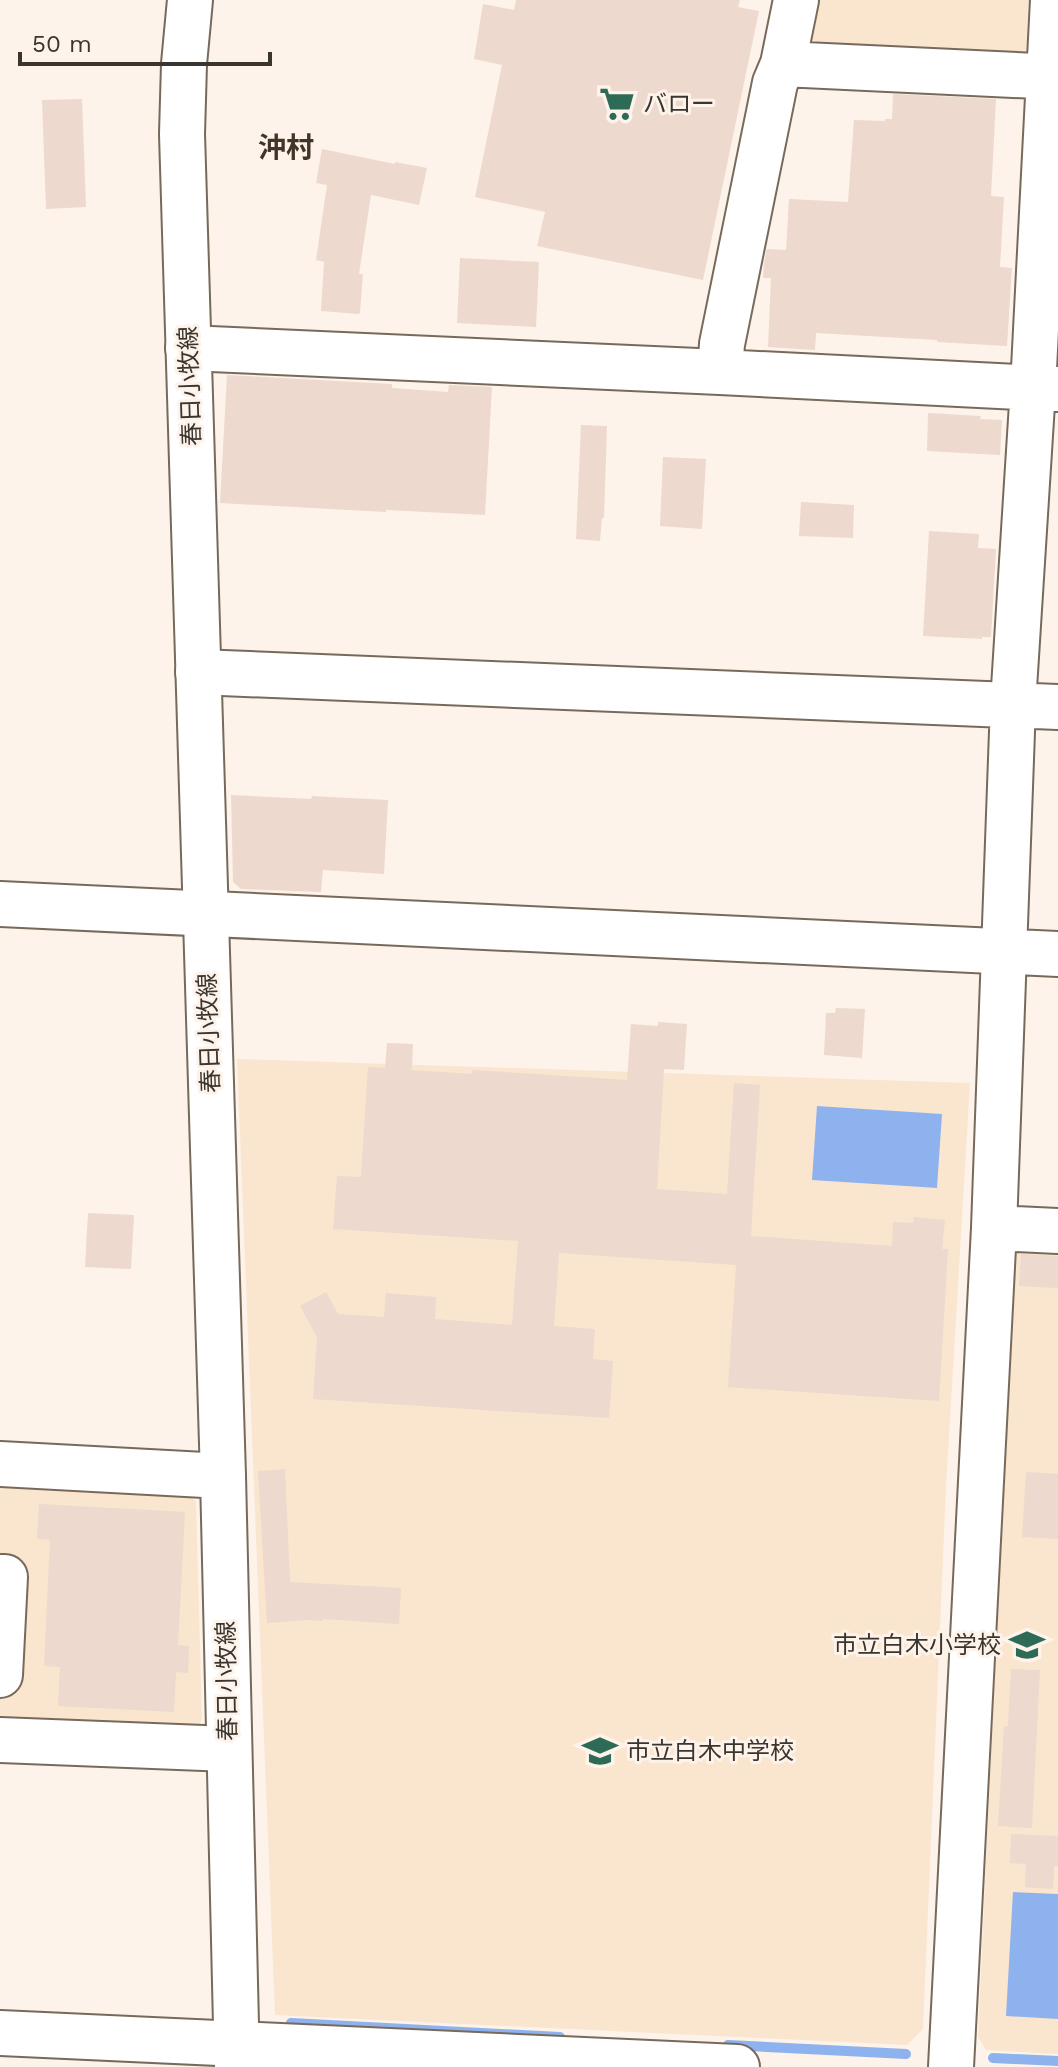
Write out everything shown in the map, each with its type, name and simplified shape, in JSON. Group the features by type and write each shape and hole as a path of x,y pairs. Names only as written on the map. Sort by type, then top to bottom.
{"street":[{"name":"春日小牧線","path":"190,0 182,134 223,1476 236,2055"},
{"path":"720,372 722,344 775,83 783,64 796,0"},
{"path":"951,2067 994,1228 1013,704 1045,389 1054,77 1053,0"},
{"path":"783,64 1054,77"},
{"path":"188,348 1045,389"},
{"path":"198,672 1058,707"},
{"path":"0,904 1058,954"},
{"path":"994,1228 1058,1231"},
{"path":"0,1464 223,1476"},
{"path":"0,1577 5,1577 0,1675"},
{"path":"0,1740 229,1749"},
{"path":"0,2033 236,2055 737,2067"}],"shaded area":[{"path":"814,0 1029,0 1026,52 1018,59 814,53 807,36"},
{"name":"市立白木中学校","path":"237,1059 970,1083 946,1487 923,2029 907,2045 275,2015"},
{"name":"市立白木小学校","path":"1025,1245 1058,1247 1058,2054 986,2050 978,2037 1014,1254"},
{"path":"0,1483 185,1493 196,1501 202,1720 193,1730 0,1721"}],"water":[{"path":"817,1106 942,1114 937,1188 812,1180"},
{"path":"1013,1892 1058,1894 1058,2019 1006,2016"}],"building":[{"name":"バロー","path":"516,0 740,0 738,7 759,11 703,280 537,246 545,212 475,197 502,65 474,59 483,4 514,10"},
{"path":"893,94 996,99 991,196 1004,197 1000,267 1012,268 1007,346 816,333 815,350 768,347 771,278 763,278 764,263 767,249 786,250 789,199 848,202 854,120 892,119"},
{"path":"82,99 86,207 46,209 42,100"},
{"path":"322,149 427,168 419,205 371,195 359,274 363,274 358,314 321,311 324,262 316,260 327,185 316,183"},
{"path":"460,258 539,262 536,327 457,323"},
{"path":"227,375 392,384 392,388 448,392 449,385 492,387 485,515 220,503"},
{"path":"928,413 1002,420 1000,455 927,451"},
{"path":"581,425 607,426 604,518 600,541 576,539"},
{"path":"663,457 706,459 702,529 660,526"},
{"path":"801,502 854,505 853,538 799,536"},
{"path":"929,531 979,534 978,548 996,549 991,637 923,636"},
{"path":"231,795 388,800 384,874 323,870 321,892 241,889 233,882"},
{"path":"836,1008 865,1009 862,1058 824,1055 826,1013 835,1013"},
{"path":"658,1022 687,1024 684,1070 664,1069 657,1189 727,1194 734,1083 760,1085 751,1236 892,1246 893,1222 913,1223 914,1217 945,1220 942,1249 948,1249 939,1401 728,1387 736,1265 559,1253 554,1326 595,1329 593,1359 613,1361 609,1418 313,1399 317,1337 300,1306 326,1292 338,1314 384,1317 386,1293 436,1297 435,1319 512,1325 518,1241 333,1229 337,1176 361,1177 368,1067 385,1068 387,1043 413,1044 412,1070 472,1074 472,1070 627,1080 631,1024 658,1026"},
{"path":"88,1213 134,1215 131,1269 85,1267"},
{"path":"1021,1254 1058,1256 1058,1288 1019,1286"},
{"path":"285,1469 290,1582 401,1588 399,1624 323,1619 267,1623 258,1471"},
{"path":"1026,1472 1058,1474 1058,1539 1022,1537"},
{"path":"39,1504 185,1512 178,1645 189,1646 188,1673 176,1672 174,1712 58,1706 60,1667 44,1666 50,1540 37,1539"},
{"path":"1011,1669 1040,1670 1032,1828 998,1826"},
{"path":"1011,1834 1058,1836 1058,1866 1054,1866 1053,1889 1025,1887 1026,1864 1010,1863"}],"waterway":[{"path":"291,2023 560,2037"},
{"path":"728,2045 906,2054"},
{"path":"993,2058 1058,2061"}],"place":[{"name":"バロー","path":"617,104"},
{"name":"市立白木小学校","path":"1027,1645"},
{"name":"市立白木中学校","path":"600,1751"}],"district":[{"name":"沖村","path":"286,147"}]}
